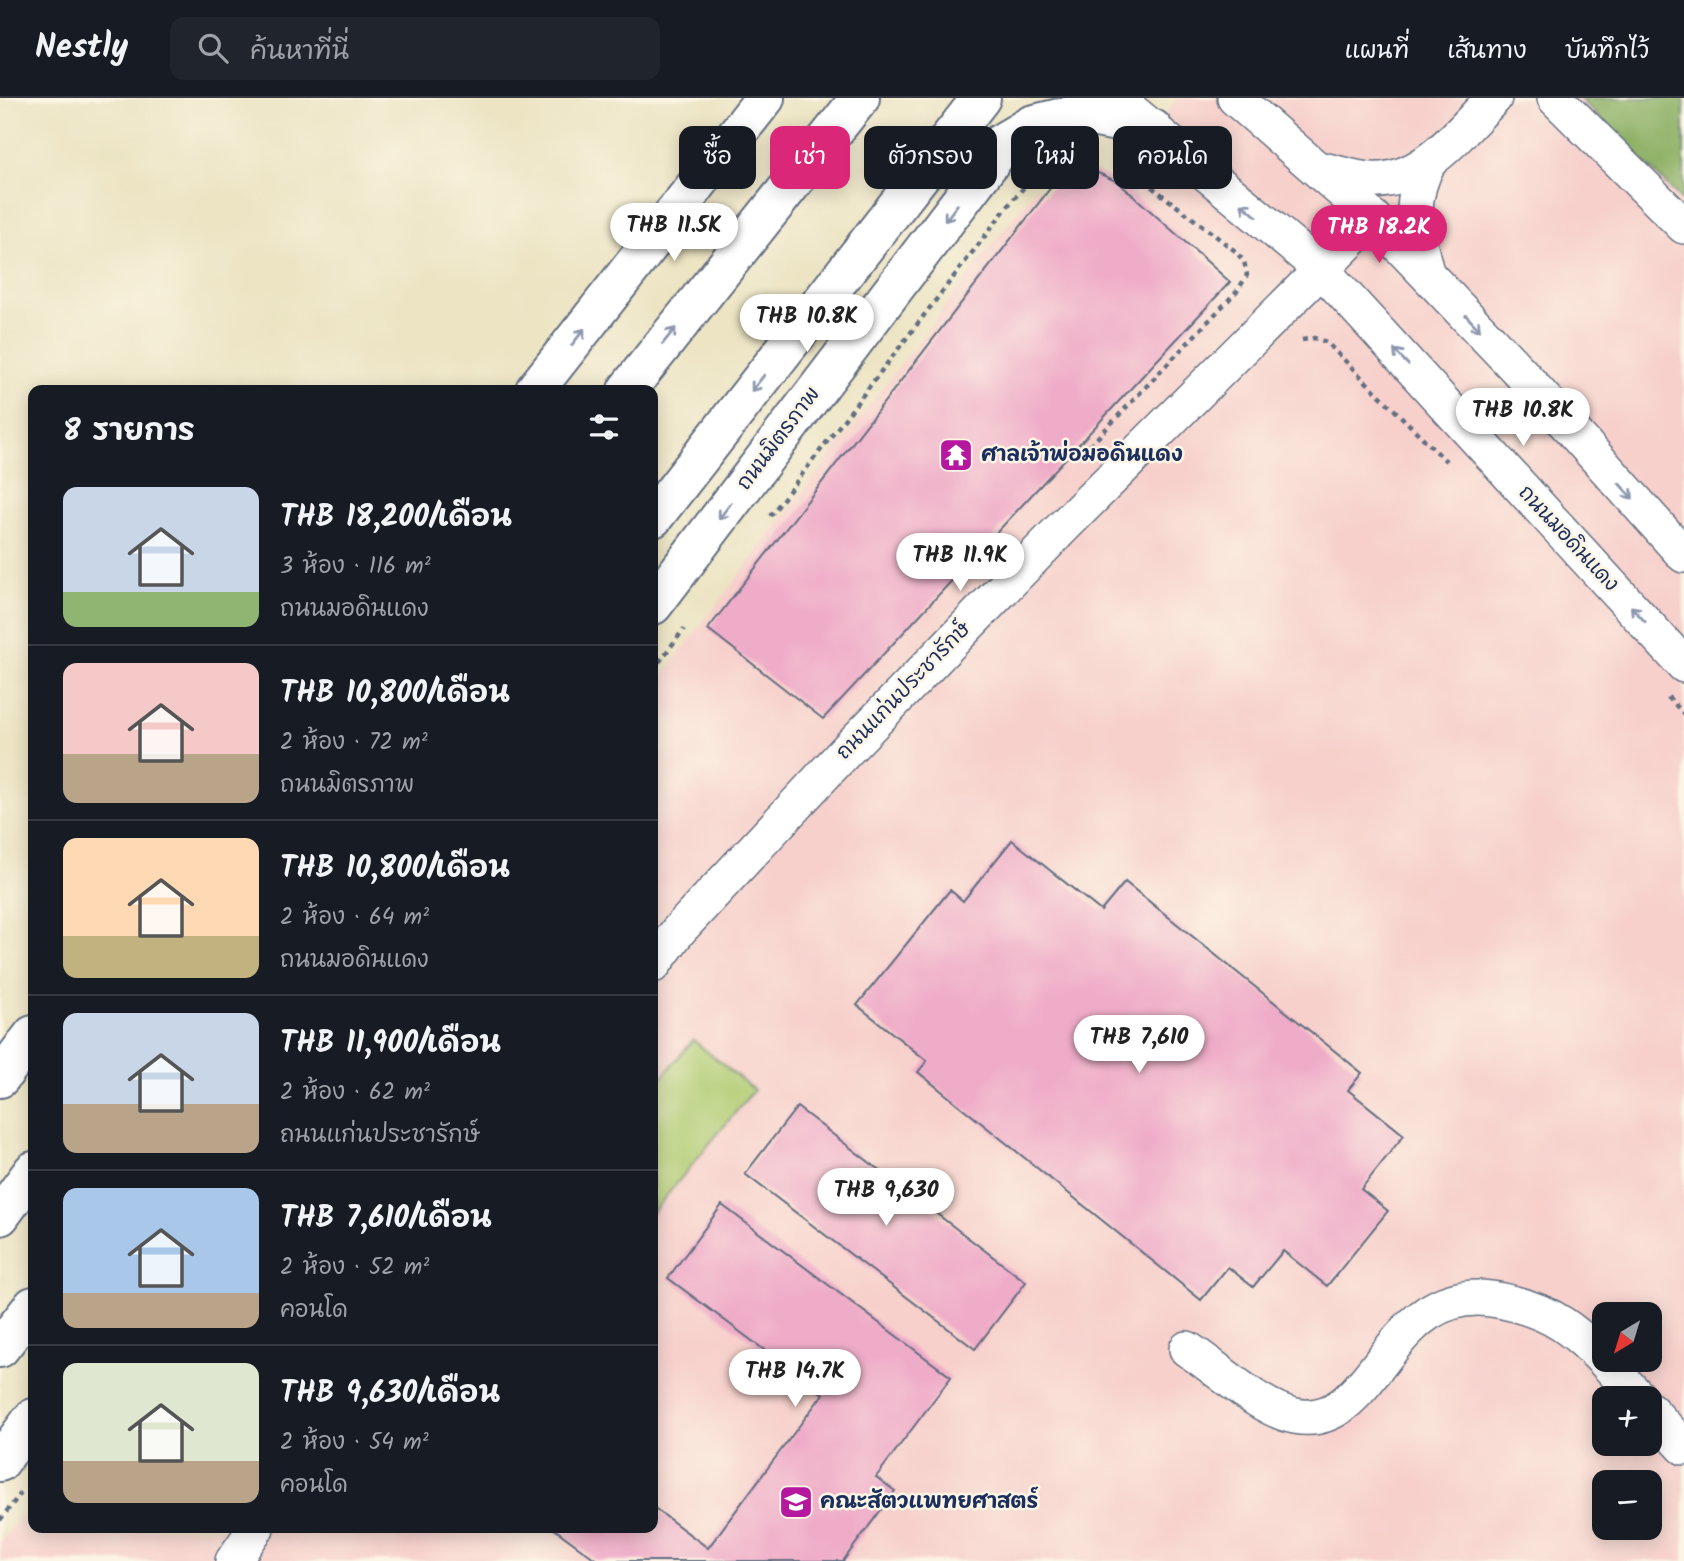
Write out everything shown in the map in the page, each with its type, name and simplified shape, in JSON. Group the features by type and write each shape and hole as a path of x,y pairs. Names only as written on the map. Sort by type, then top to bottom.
{"main road":[{"path":"539,385 765,98"},
{"path":"631,385 860,98"},
{"path":"658,511 981,98"},
{"path":"899,204 1031,125 1076,114 1138,126"},
{"name":"ถนนมิตรภาพ","path":"658,598 1007,139"},
{"path":"835,365 845,272"},
{"path":"0,1078 28,1042"},
{"path":"0,1216 28,1178"},
{"path":"0,1348 28,1312"},
{"path":"12,1475 28,1432"}],"street":[{"name":"ถนนมอดินแดง","path":"1116,98 1149,126"},
{"path":"1235,98 1373,218 1684,555"},
{"path":"1316,169 1360,178 1387,180 1413,172 1429,161 1494,98"},
{"path":"1555,98 1684,226"},
{"path":"1426,273 1416,233 1414,198 1429,161"},
{"name":"ถนนมอดินแดง","path":"1225,189 1321,269 1684,665"},
{"name":"ถนนแก่นประชารักษ์","path":"658,958 678,931 844,753 1373,218"},
{"path":"1186,1349 1275,1409 1295,1416 1313,1417 1330,1413 1357,1391 1428,1310 1447,1302 1480,1297 1544,1312 1565,1326 1627,1386"},
{"path":"1662,1423 1684,1447"},
{"path":"233,1561 253,1533"}],"path":[{"path":"1075,462 1238,290 1247,275 1244,261 1234,250 1109,156"},
{"path":"769,518 1022,189"},
{"path":"1293,348 1302,340 1314,338 1326,342 1450,465"},
{"path":"658,663 686,626"},
{"path":"1666,695 1684,714"},
{"path":"0,1520 12,1475"}],"shaded area":[{"path":"1178,98 1684,98 1684,1561 0,1561 0,1543 28,1507 28,1533 658,1533 658,681 1034,189 1038,189 1077,220 1113,177 1113,189 1232,189 1232,126 1155,126"}],"green space":[{"path":"1579,98 1684,98 1684,202"},
{"path":"693,1040 754,1090 658,1206 658,1082"}],"building":[{"name":"ศาลเจ้าพ่อมอดินแดง","path":"1099,173 1113,180 1113,189 1126,189 1230,282 823,719 708,629 1050,189 1099,189"},
{"path":"1012,840 1101,911 1125,882 1362,1073 1348,1090 1404,1135 1361,1189 1388,1211 1327,1286 1283,1251 1253,1287 1228,1267 1201,1300 918,1072 927,1061 857,1005 950,890 963,901"},
{"path":"797,1107 1026,1282 975,1349 745,1174"},
{"path":"722,1205 951,1377 876,1477 895,1491 843,1561 598,1561 560,1533 658,1533 658,1511 708,1548 823,1394 668,1278"}],"place":[{"name":"ศาลเจ้าพ่อมอดินแดง","path":"956,455"},
{"name":"คณะสัตวแพทยศาสตร์","path":"796,1502"}]}
